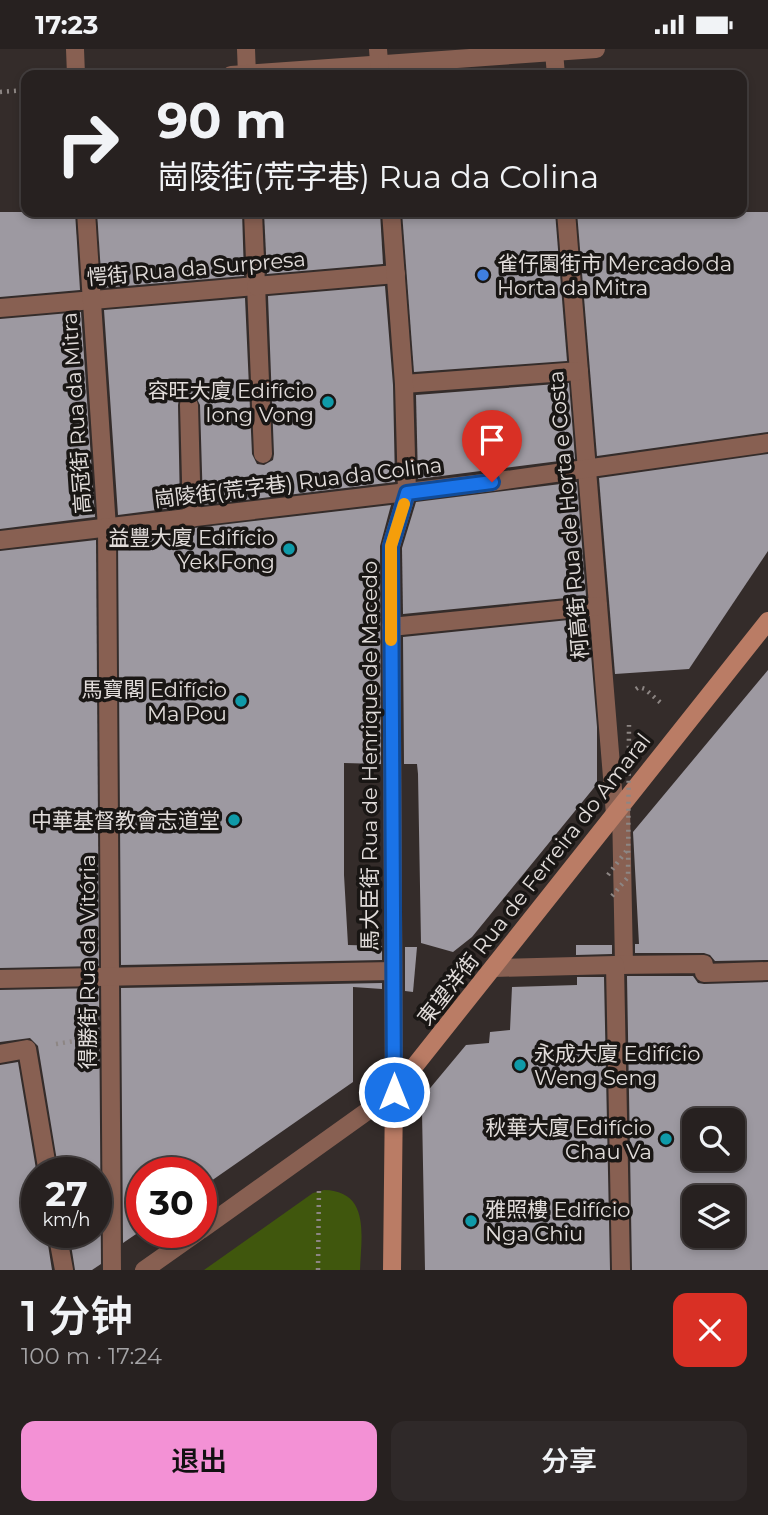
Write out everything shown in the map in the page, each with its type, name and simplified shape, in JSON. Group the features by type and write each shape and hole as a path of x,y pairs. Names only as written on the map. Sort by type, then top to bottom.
{"main road":[{"name":"東望洋街 Rua de Ferreira do Amaral","path":"394,1092 768,621"},
{"path":"743,652 768,642"},
{"path":"392,1270 394,1092"}],"street":[{"path":"75,49 76,70"},
{"path":"243,70 246,49"},
{"path":"299,70 596,49"},
{"path":"554,52 556,70"},
{"name":"高冠街 Rua da Mitra","path":"86,217 107,528"},
{"path":"253,217 263,454"},
{"name":"馬大臣街 Rua de Henrique de Macedo","path":"391,217 404,384 407,493 391,546 394,1092"},
{"name":"柯高街 Rua de Horta e Costa","path":"566,217 598,606 618,811 621,1270"},
{"name":"愕街 Rua da Surpresa","path":"0,308 396,274"},
{"path":"404,384 579,371"},
{"path":"188,405 192,518"},
{"name":"崗陵街(荒字巷) Rua da Colina","path":"0,540 407,493 768,443"},
{"name":"得勝街 Rua da Vitória","path":"107,528 111,1270"},
{"path":"391,627 598,606"},
{"path":"493,968 704,964 705,972 768,971"},
{"path":"0,979 393,971"},
{"path":"0,1054 27,1049 44,1157"},
{"path":"217,1219 394,1092"},
{"path":"60,1248 64,1270"},
{"path":"144,1270 176,1248"}],"path":[{"path":"0,92 21,90"},
{"path":"630,695 642,687 662,703 661,712"},
{"path":"612,896 628,877 629,725"},
{"path":"608,875 628,849"},
{"path":"27,1049 110,1035"},
{"path":"318,1270 319,1146"}],"green space":[{"path":"324,1190 339,1192 350,1198 356,1207 361,1230 360,1270 204,1270 313,1193"}],"building":[{"path":"0,212 21,212 21,217 75,217 80,290 0,297"},
{"path":"747,212 768,212 768,432 597,456 577,217 747,217"},
{"path":"97,217 242,217 244,276 102,288"},
{"path":"264,217 380,217 383,264 267,274"},
{"name":"雀仔園街市 Mercado da Horta da Mitra","path":"402,217 555,217 567,361 414,372"},
{"path":"385,286 393,385 395,482 203,505 200,405 195,395 188,394 179,399 178,405 180,507 118,515 104,310 245,298 252,454 257,464 264,465 273,460 274,454 268,296"},
{"path":"81,312 95,517 0,529 0,319"},
{"path":"569,383 575,459 418,479 416,395"},
{"path":"768,454 768,551 689,669 615,674 599,478"},
{"path":"577,482 586,596 403,614 402,548 416,502"},
{"path":"391,505 380,546 381,764 344,763 344,875 348,945 382,946 382,960 121,965 118,537"},
{"path":"96,540 99,966 0,968 0,551"},
{"path":"588,618 597,727 597,784 472,937 453,952 421,943 418,774 417,764 404,764 403,637"},
{"path":"768,670 768,960 715,961 704,953 635,953 635,944 639,944 633,832"},
{"path":"576,945 612,945 612,954 576,955"},
{"path":"405,947 417,947 413,992 405,991"},
{"path":"627,976 693,976 698,983 704,984 768,982 768,1270 632,1270"},
{"path":"577,977 604,977 610,1270 425,1270 422,1112 426,1093 466,1045 489,1043 490,1032 510,1030 512,987 577,985"},
{"path":"382,983 382,989 353,987 353,1082 217,1177 217,1157 126,1157 126,1241 123,1243 121,988"},
{"path":"99,988 100,1157 56,1157 38,1046 30,1038 0,1042 0,990"},
{"path":"18,1062 34,1157 21,1157 21,1248 49,1248 52,1270 0,1270 0,1065"},
{"path":"72,1248 101,1248 101,1264 92,1270 75,1270"}],"slow traffic":[{"path":"391,640 391,546 404,504"}],"place":[{"name":"雀仔園街市 Mercado da Horta da Mitra","path":"483,275"},
{"name":"容旺大廈 Edifício Iong Vong","path":"328,402"},
{"name":"益豐大廈 Edifício Yek Fong","path":"289,549"},
{"name":"馬寶閣 Edifício Ma Pou","path":"241,701"},
{"name":"中華基督教會志道堂","path":"234,820"},
{"name":"永成大廈 Edifício Weng Seng","path":"520,1065"},
{"name":"秋華大廈 Edifício Chau Va","path":"666,1139"},
{"name":"雅照樓 Edifício Nga Chiu","path":"471,1221"}],"route":[{"path":"394,1092 391,546 407,493 492,482"}]}
